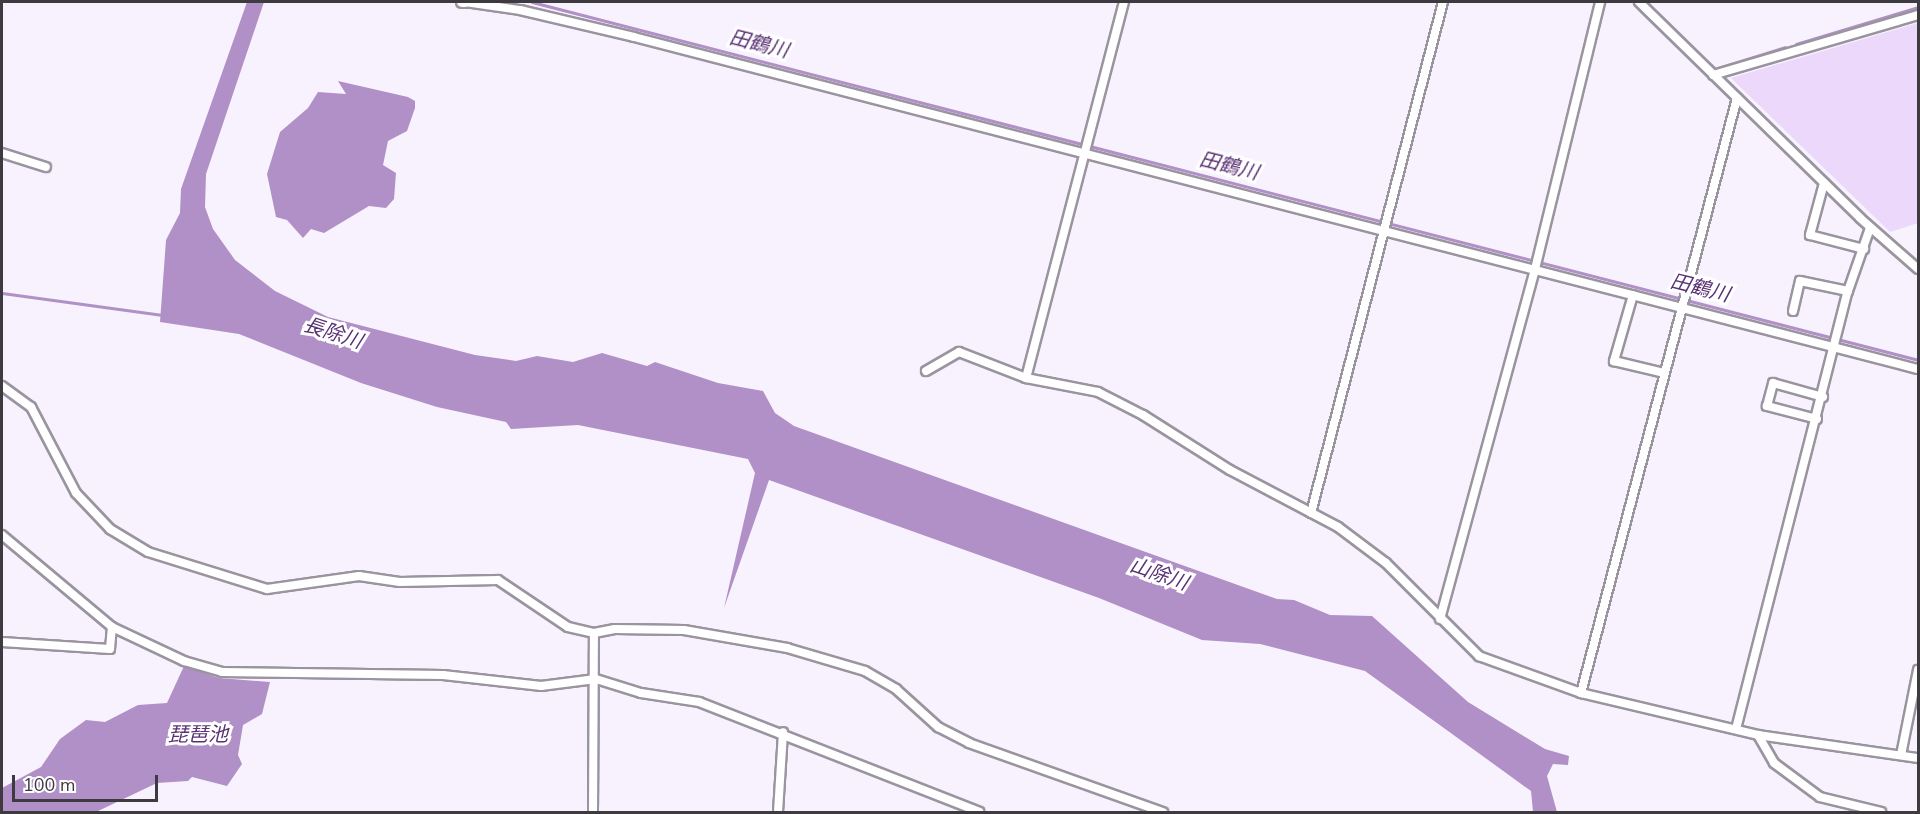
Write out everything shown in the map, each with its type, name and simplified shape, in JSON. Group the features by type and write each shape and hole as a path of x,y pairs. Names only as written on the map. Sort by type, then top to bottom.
{"street":[{"path":"463,2 520,10 1086,148 1633,295 1836,339 1918,369"},
{"path":"1026,378 1124,2"},
{"path":"1311,513 1386,230 1443,2"},
{"path":"1440,619 1535,268 1600,2"},
{"path":"1639,2 1870,228 1918,269"},
{"path":"1713,75 1918,15"},
{"path":"1581,693 1664,373 1685,306 1737,98"},
{"path":"2,153 46,167"},
{"path":"1824,183 1809,235 1864,249"},
{"path":"1736,729 1823,397 1848,291 1870,228"},
{"path":"1793,311 1800,281 1848,291"},
{"path":"1633,295 1614,361 1664,373"},
{"path":"926,371 959,352 1026,378 1098,392 1230,470 1311,513 1386,563 1479,656 1581,693 1758,735 1918,758"},
{"path":"1817,418 1767,406 1773,384 1823,397"},
{"path":"2,386 31,407 76,493 110,529 148,552 267,589 360,576 400,582 498,580 567,627 594,633 615,629 684,630 787,648 865,671 896,689 938,727 969,743 1163,813"},
{"path":"2,535 112,627 184,661 222,672 443,675 541,686 596,679 641,693 699,702 783,732 979,813"},
{"path":"2,642 110,649 112,627"},
{"path":"593,813 596,679 594,633"},
{"path":"1901,755 1918,670"},
{"path":"778,813 783,732"},
{"path":"1758,735 1774,763 1820,797 1881,813"}],"shaded area":[{"path":"1918,23 1918,223 1890,232 1731,78"}],"water":[{"path":"247,2 264,2 206,174 205,207 213,229 235,260 275,291 328,317 475,355 516,361 537,356 573,362 602,353 647,366 655,362 718,383 763,391 775,413 794,426 1277,599 1294,600 1330,615 1372,616 1468,702 1545,749 1569,756 1568,765 1553,764 1547,776 1557,812 1533,812 1531,791 1365,671 1260,644 1202,640 1099,598 769,480 724,608 755,473 748,459 578,425 511,429 506,422 437,407 361,383 239,334 160,322 166,240 180,213 181,189"},
{"path":"338,81 408,97 415,101 415,108 407,131 388,141 383,165 396,173 394,199 386,208 369,206 324,233 311,229 303,238 287,220 276,217 267,174 280,132 308,108 318,92 346,94"},
{"name":"琵琶池","path":"184,666 219,678 270,682 262,714 243,725 238,755 242,764 227,786 192,777 188,781 157,783 96,812 2,812 2,788 41,767 60,739 86,720 105,722 138,705 167,703"}],"waterway":[{"name":"田鶴川","path":"532,2 1918,360"},
{"path":"1796,44 1918,7"},
{"path":"1718,68 1785,47"},
{"path":"2,293 163,315"}],"water label":[{"name":"長除川","path":"333,333"},
{"name":"山除川","path":"1159,574"}]}
